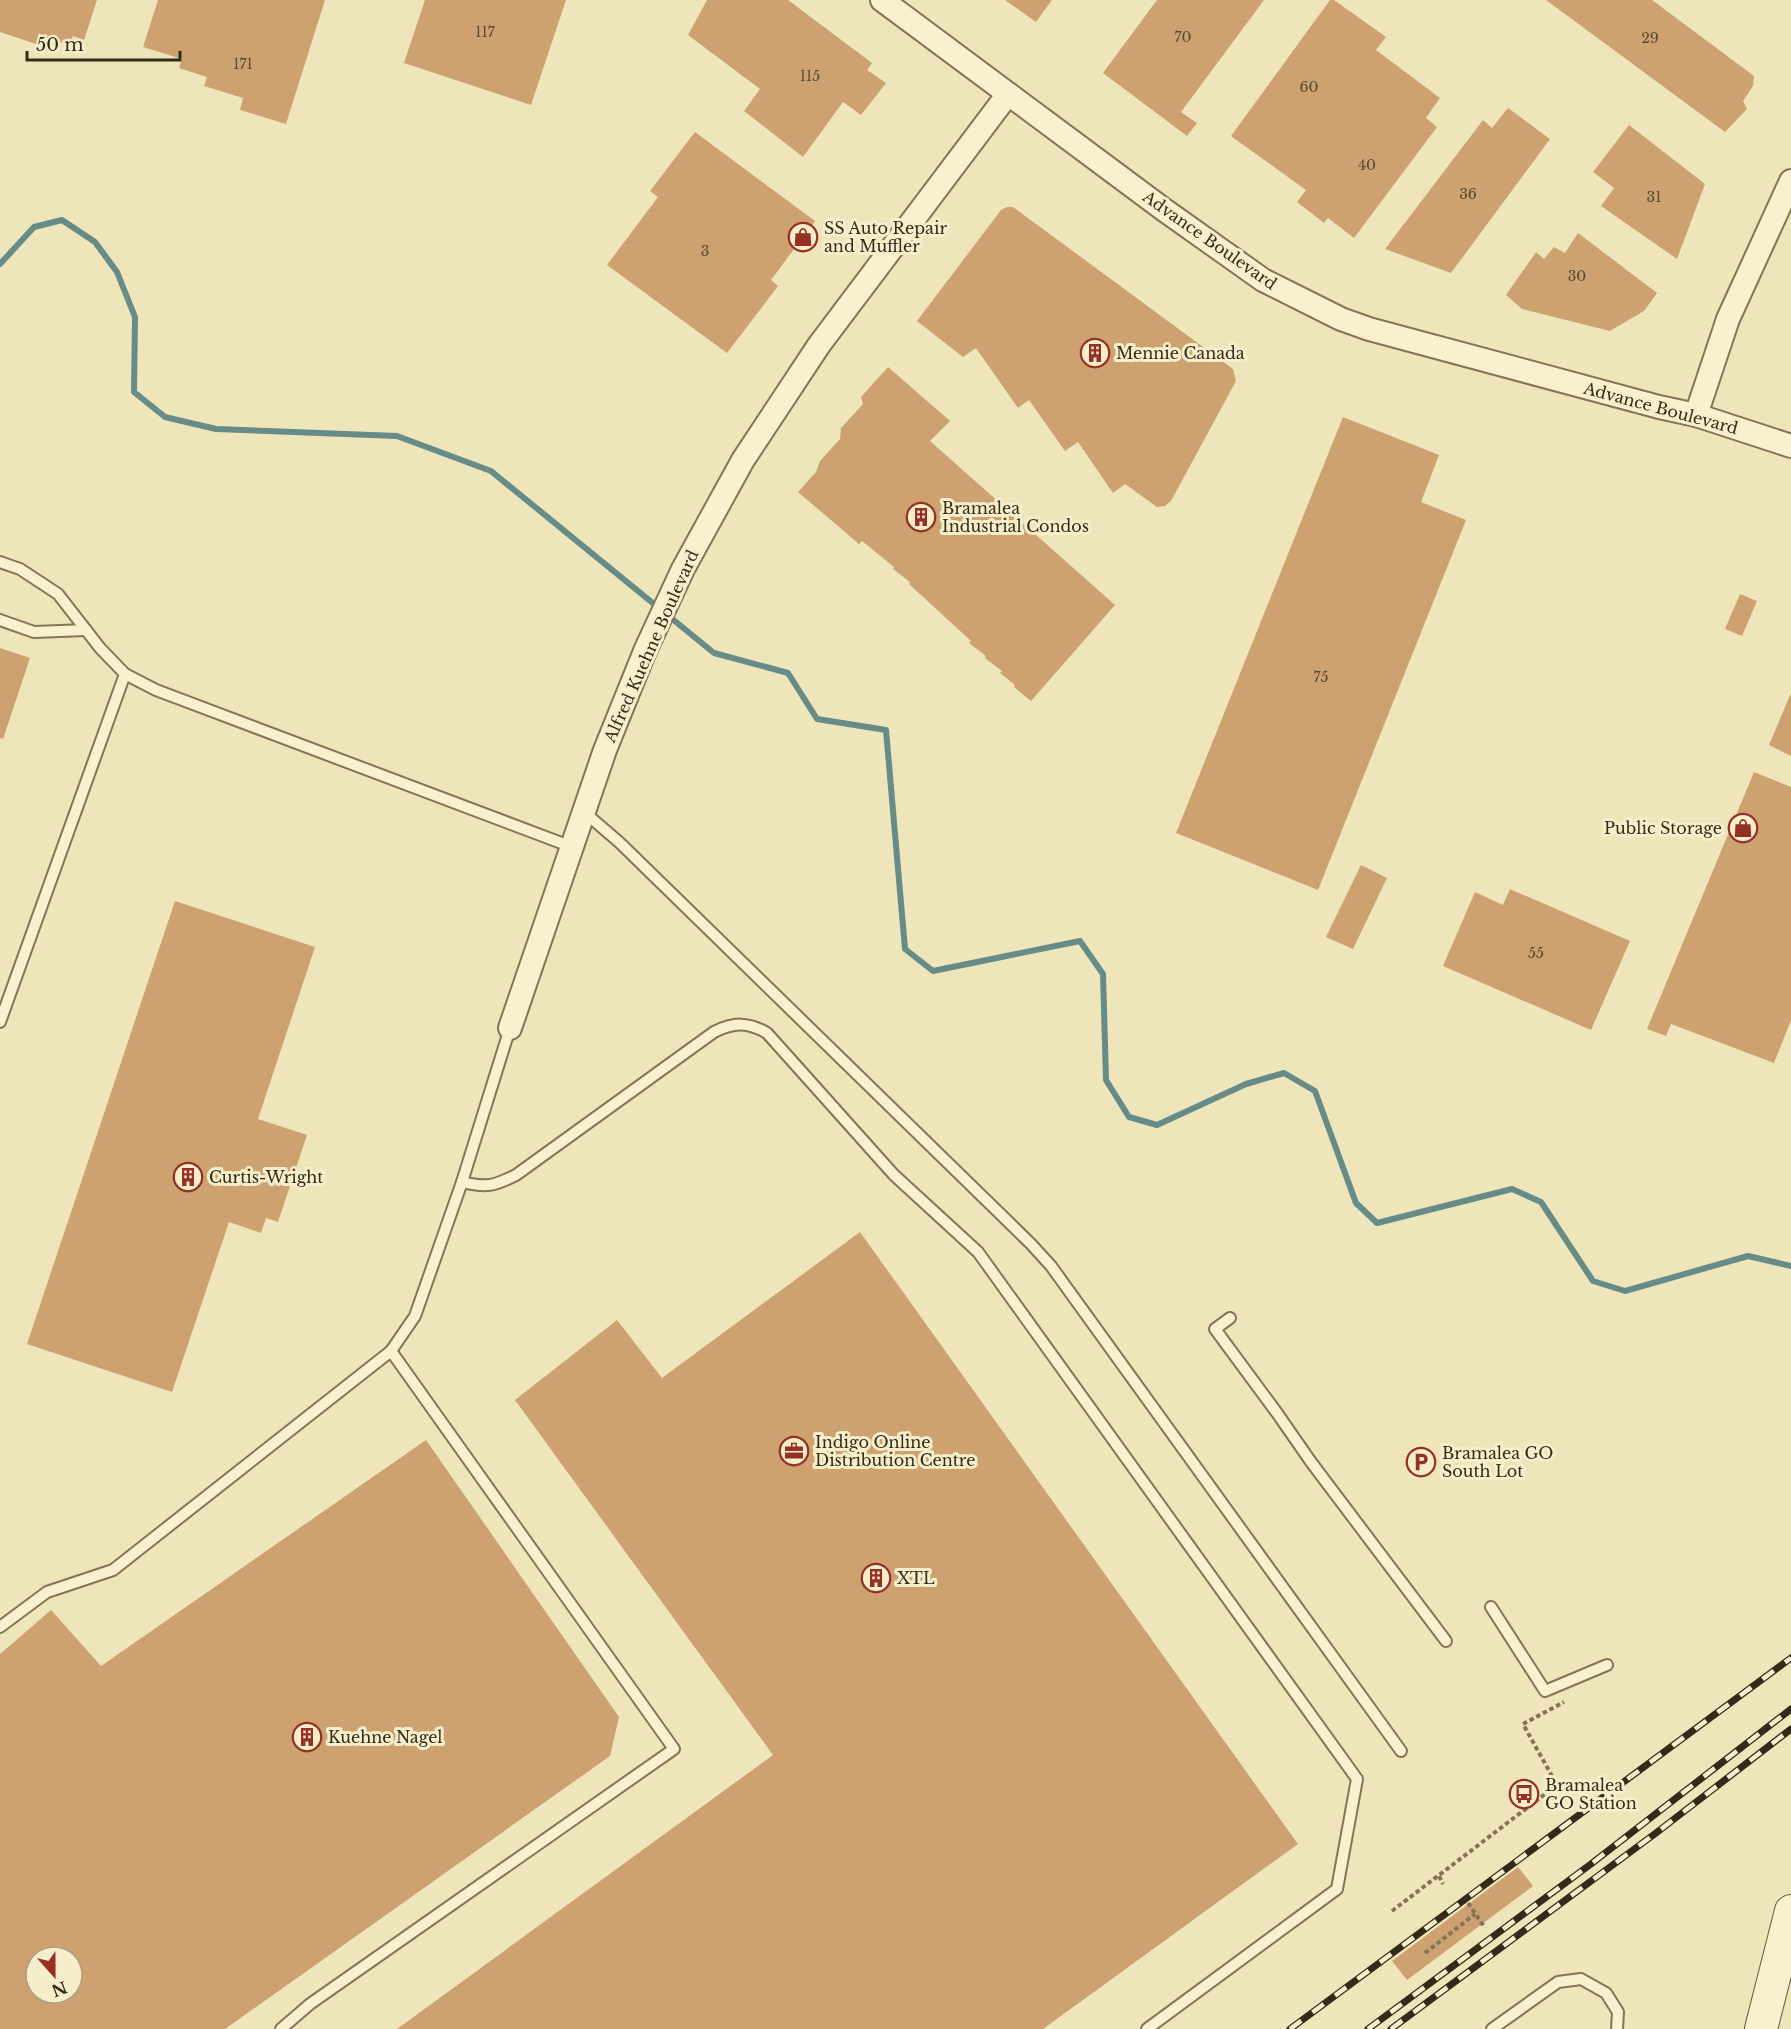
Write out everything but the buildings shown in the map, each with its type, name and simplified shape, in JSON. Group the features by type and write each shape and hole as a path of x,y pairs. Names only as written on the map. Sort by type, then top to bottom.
{"main road":[{"path":"1761,2029 1791,1911"}],"street":[{"name":"Advance Boulevard","path":"882,0 1263,280 1341,319 1402,340 1696,415 1791,446"},
{"name":"Alfred Kuehne Boulevard","path":"510,1028 605,750 645,651 682,569 743,460 819,345 1008,94"},
{"path":"1696,415 1728,319 1791,181"}],"lane":[{"path":"0,562 20,569 58,594 125,674 156,690 572,847"},
{"path":"0,620 34,632 86,630"},
{"path":"0,1022 125,674"},
{"path":"584,812 619,842 1051,1266 1401,1751"},
{"path":"462,1182 476,1186 494,1186 516,1175 714,1032 726,1026 741,1023 755,1026 767,1033 894,1174 978,1252 1357,1779 1337,1889 1148,2029"},
{"path":"0,1627 47,1592 113,1570 391,1351 415,1316 462,1182 510,1028"},
{"path":"1230,1318 1215,1329 1446,1641"},
{"path":"281,2029 310,2004 674,1749 391,1351"},
{"path":"1491,1607 1545,1691 1607,1665"},
{"path":"1492,2029 1558,1982 1581,1979 1606,1993 1618,2012 1617,2029"}],"path":[{"path":"1392,1911 1557,1785 1523,1724 1574,1696"},
{"path":"1439,1876 1443,1884"},
{"path":"1468,1903 1485,1928"},
{"path":"1425,1953 1475,1914"}],"waterway":[{"path":"0,264 34,227 62,220 95,242 117,272 135,317 134,392 165,417 216,429 397,436 491,471 714,653 788,673 817,719 886,730 905,949 933,971 1080,941 1103,974 1106,1080 1129,1117 1157,1125 1246,1084 1284,1073 1315,1091 1356,1203 1377,1223 1512,1189 1541,1202 1593,1281 1625,1291 1748,1256 1791,1266"}],"railway":[{"path":"1290,2029 1791,1658"},
{"path":"1368,2029 1591,1864 1791,1709"},
{"path":"1391,2029 1656,1833 1791,1729"}],"place":[{"name":"SS Auto Repair and Muffler","path":"803,237"},
{"name":"Mennie Canada","path":"1095,353"},
{"name":"Bramalea Industrial Condos","path":"921,517"},
{"name":"Public Storage","path":"1743,828"},
{"name":"Curtis-Wright","path":"188,1177"},
{"name":"Indigo Online Distribution Centre","path":"794,1451"},
{"name":"Bramalea GO South Lot","path":"1421,1462"},
{"name":"XTL","path":"876,1578"},
{"name":"Kuehne Nagel","path":"307,1737"},
{"name":"Bramalea GO Station","path":"1524,1794"}]}
